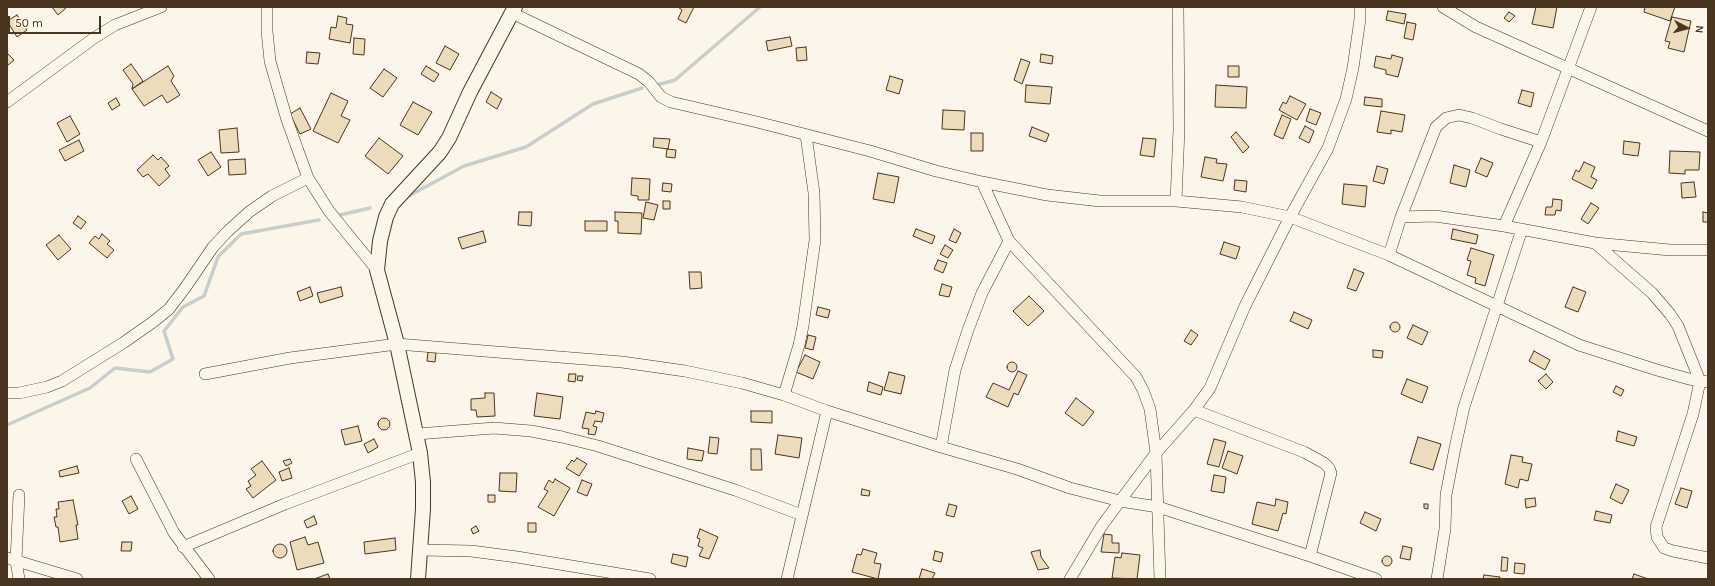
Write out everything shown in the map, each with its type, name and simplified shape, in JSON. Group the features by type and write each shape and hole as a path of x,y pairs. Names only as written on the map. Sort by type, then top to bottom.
{"street":[{"path":"7,102 94,38 115,25 161,7"},
{"path":"268,7 267,31 274,75 287,120 308,178 329,211 377,270"},
{"path":"1176,201 1179,130 1178,7"},
{"path":"1070,579 1101,527 1120,501 1156,453 1194,410 1210,388 1245,306 1290,217 1328,148 1346,99 1353,68 1360,19 1360,7"},
{"path":"1443,7 1476,27 1708,131"},
{"path":"1504,226 1541,142 1570,69 1591,7"},
{"path":"418,579 421,550 423,482 420,453 397,344 377,270 380,241 389,210 398,197 440,152 449,138 470,92 513,10 639,74 649,82 661,97 671,102 870,151 936,171 1047,195 1100,201 1176,201 1242,207 1290,217 1389,255 1579,345 1657,370 1704,382"},
{"path":"1389,255 1401,217 1436,127 1446,118 1459,115 1472,118 1541,142"},
{"path":"784,395 804,326 815,240 814,193 806,135"},
{"path":"7,393 19,393 47,387 62,381 123,343 147,326 169,309 213,247 228,231 249,212 272,196 308,178"},
{"path":"982,182 1009,241 1136,376 1143,390 1150,409 1156,453 1160,579"},
{"path":"1401,217 1435,216 1504,226 1595,243 1670,250 1708,250"},
{"path":"1438,579 1444,529 1446,495 1454,448 1464,407 1522,230"},
{"path":"941,447 955,370 968,330 982,293 1009,241"},
{"path":"1595,243 1652,293 1670,314 1678,326 1704,382 1656,527 1657,537 1664,548 1708,558"},
{"path":"205,374 290,358 397,344 622,362 685,371 742,383 784,395 827,411 1017,469 1070,488 1120,501 1158,507 1376,579"},
{"path":"1194,410 1304,452 1324,463 1329,468 1331,473 1310,556"},
{"path":"787,579 827,411"},
{"path":"417,434 494,428 531,430 598,446 735,490 802,515"},
{"path":"183,547 285,504 420,453"},
{"path":"136,459 174,533 183,547 209,579"},
{"path":"19,495 12,559 19,579"},
{"path":"421,550 471,551 517,556 650,579"},
{"path":"12,559 77,579"}],"building":[{"path":"52,7 65,7 66,8 58,15"},
{"path":"678,7 694,7 686,23 678,19 682,10"},
{"path":"1536,7 1557,7 1553,28 1532,24"},
{"path":"1645,7 1675,7 1670,21 1644,12"},
{"path":"1388,11 1406,14 1404,24 1386,20"},
{"path":"1509,12 1515,16 1509,22 1504,18"},
{"path":"17,15 27,30 17,37 7,21"},
{"path":"338,16 347,18 346,24 353,25 350,43 329,39 331,27 336,28"},
{"path":"1672,17 1691,21 1684,52 1668,48 1670,42 1665,41"},
{"path":"1407,22 1416,24 1413,40 1404,38"},
{"path":"790,37 792,46 768,51 766,41"},
{"path":"354,38 365,39 364,55 353,54"},
{"path":"445,46 459,54 450,70 436,63"},
{"path":"806,47 807,60 797,61 796,48"},
{"path":"307,52 320,53 318,64 306,63"},
{"path":"7,53 14,60 7,66"},
{"path":"1041,54 1053,56 1052,64 1040,62"},
{"path":"1392,55 1403,58 1398,77 1386,74 1386,70 1374,67 1376,56 1391,59"},
{"path":"1021,59 1030,62 1022,84 1014,80"},
{"path":"131,64 143,81 132,89 133,84 123,70"},
{"path":"168,66 174,76 171,81 180,95 167,103 162,95 144,106 132,89"},
{"path":"426,66 439,74 434,82 421,74"},
{"path":"1228,66 1239,66 1239,77 1228,77"},
{"path":"384,69 397,78 383,97 370,88"},
{"path":"890,76 903,80 899,94 886,90"},
{"path":"1026,85 1052,87 1050,104 1025,102"},
{"path":"1216,85 1247,87 1246,108 1215,107"},
{"path":"1522,90 1534,93 1531,107 1518,103"},
{"path":"491,92 502,99 497,109 486,102"},
{"path":"331,93 348,101 341,116 350,120 338,143 313,131"},
{"path":"1290,96 1306,104 1297,120 1279,110 1283,102 1286,104"},
{"path":"1365,97 1382,99 1382,107 1364,105"},
{"path":"116,98 120,105 112,110 108,103"},
{"path":"413,102 432,112 418,135 400,125"},
{"path":"300,108 311,129 300,134 290,114"},
{"path":"1310,109 1321,113 1316,125 1306,121"},
{"path":"943,110 965,111 964,130 942,129"},
{"path":"1381,111 1405,115 1402,132 1391,130 1391,134 1377,132"},
{"path":"1282,115 1291,119 1283,139 1274,135"},
{"path":"70,116 80,134 67,142 57,123"},
{"path":"1305,126 1314,131 1309,143 1299,138"},
{"path":"1032,127 1049,134 1046,142 1029,136"},
{"path":"237,128 239,152 221,153 219,130"},
{"path":"1236,132 1249,147 1243,153 1231,137"},
{"path":"971,133 983,133 983,151 971,151"},
{"path":"379,138 403,156 388,174 365,156"},
{"path":"654,138 670,139 668,149 653,147"},
{"path":"1143,138 1156,139 1154,157 1140,155"},
{"path":"79,140 84,151 65,161 59,150"},
{"path":"1624,141 1640,143 1638,156 1623,154"},
{"path":"667,149 676,150 675,158 666,157"},
{"path":"1670,151 1700,152 1699,170 1685,170 1685,174 1669,173"},
{"path":"211,152 221,167 208,176 198,160"},
{"path":"153,155 158,160 161,157 169,166 165,169 170,176 159,186 148,174 143,177 137,170"},
{"path":"1205,157 1217,159 1216,163 1227,164 1223,181 1201,177"},
{"path":"1481,158 1493,163 1487,177 1475,172"},
{"path":"245,159 246,174 229,175 228,160"},
{"path":"1584,162 1595,167 1591,177 1597,180 1592,189 1572,179 1576,170 1579,172"},
{"path":"1454,165 1470,170 1466,187 1450,183"},
{"path":"1377,166 1388,169 1384,184 1373,181"},
{"path":"878,173 899,177 894,203 873,199"},
{"path":"632,178 650,179 649,200 638,200 638,196 631,195"},
{"path":"1235,180 1247,181 1246,192 1234,190"},
{"path":"1694,182 1696,197 1682,198 1681,183"},
{"path":"663,183 672,184 671,192 662,191"},
{"path":"1344,184 1367,186 1365,207 1342,204"},
{"path":"1553,199 1562,200 1561,211 1556,210 1555,215 1545,215 1546,207 1552,207"},
{"path":"663,201 670,201 670,209 663,209"},
{"path":"646,202 658,205 654,220 643,218"},
{"path":"1591,203 1599,208 1588,224 1581,219"},
{"path":"519,212 532,212 531,226 518,225"},
{"path":"615,212 642,213 641,234 618,233 618,221 615,221"},
{"path":"1703,212 1708,213 1708,222 1703,222"},
{"path":"78,216 86,222 81,229 73,223"},
{"path":"585,221 607,221 607,231 585,231"},
{"path":"916,229 935,236 932,244 913,236"},
{"path":"954,229 961,233 956,243 949,240"},
{"path":"1453,229 1478,235 1476,244 1451,239"},
{"path":"483,231 486,242 462,249 458,238"},
{"path":"102,234 110,241 107,244 114,250 107,258 89,243 95,236 99,239"},
{"path":"59,235 71,249 58,260 46,245"},
{"path":"1224,242 1240,247 1236,259 1220,254"},
{"path":"945,245 953,250 948,258 940,254"},
{"path":"1471,248 1494,255 1485,286 1475,283 1476,278 1467,275 1471,261 1467,260"},
{"path":"938,260 947,263 943,273 934,269"},
{"path":"1354,269 1364,273 1356,291 1347,288"},
{"path":"689,272 701,272 702,288 690,289"},
{"path":"942,284 952,287 949,297 939,295"},
{"path":"310,287 313,296 300,301 297,292"},
{"path":"341,287 343,296 320,303 317,293"},
{"path":"1573,287 1586,292 1578,312 1565,307"},
{"path":"1029,296 1044,311 1028,326 1013,311"},
{"path":"818,307 830,310 828,318 816,315"},
{"path":"1294,312 1312,320 1308,329 1290,321"},
{"path":"1393,322 1397,322 1399,323 1399,331 1393,332 1390,329 1390,325"},
{"path":"1413,325 1428,332 1422,345 1407,338"},
{"path":"1191,330 1198,335 1191,345 1184,341"},
{"path":"808,335 816,337 813,350 805,348"},
{"path":"1373,350 1383,351 1382,358 1373,357"},
{"path":"1534,351 1550,360 1545,370 1529,361"},
{"path":"428,352 436,353 435,362 427,361"},
{"path":"805,355 820,362 813,379 796,372"},
{"path":"1010,362 1014,362 1016,363 1016,371 1010,372 1007,369 1007,365"},
{"path":"1018,371 1027,375 1018,395 1014,393 1008,407 986,397 993,383 1009,390"},
{"path":"889,372 905,376 901,394 884,390"},
{"path":"569,374 576,374 575,382 568,381"},
{"path":"1546,374 1553,382 1546,389 1538,381"},
{"path":"578,376 583,376 582,381 577,380"},
{"path":"1407,379 1428,387 1422,403 1401,394"},
{"path":"869,382 883,387 881,395 867,391"},
{"path":"1616,386 1624,390 1621,396 1613,392"},
{"path":"485,393 494,393 495,416 477,417 476,410 471,410 471,399 485,398"},
{"path":"537,393 563,397 560,419 534,416"},
{"path":"1076,398 1094,412 1083,426 1065,413"},
{"path":"596,411 604,413 602,422 595,421 593,426 597,427 595,435 588,434 589,429 582,428 586,412 595,414"},
{"path":"751,411 772,411 772,423 751,422"},
{"path":"386,418 389,419 389,429 382,430 379,429 378,422 379,419"},
{"path":"358,426 362,441 345,445 341,430"},
{"path":"1618,431 1637,437 1634,446 1616,441"},
{"path":"778,435 802,438 799,458 775,454"},
{"path":"710,437 719,438 717,454 708,453"},
{"path":"1418,437 1441,444 1433,470 1410,463"},
{"path":"374,439 378,447 368,453 364,444"},
{"path":"1214,439 1226,442 1219,467 1207,464"},
{"path":"688,448 704,451 702,461 687,459"},
{"path":"751,449 761,449 762,470 751,470"},
{"path":"1228,451 1243,456 1237,474 1222,468"},
{"path":"1511,455 1523,457 1522,462 1532,464 1528,481 1520,479 1518,488 1505,484"},
{"path":"577,458 587,464 579,476 566,468 572,460 574,462"},
{"path":"290,459 292,463 286,466 283,461"},
{"path":"262,461 276,480 253,498 246,489 251,486 248,481 256,475 251,469"},
{"path":"77,466 79,473 60,477 59,471"},
{"path":"289,468 292,478 282,481 279,472"},
{"path":"500,473 517,473 516,492 499,491"},
{"path":"1214,475 1226,477 1224,493 1211,491"},
{"path":"555,479 570,488 554,516 538,507 548,491 544,489 549,480 553,483"},
{"path":"582,480 592,484 587,496 577,492"},
{"path":"1616,484 1629,490 1622,504 1610,498"},
{"path":"1681,488 1692,491 1687,508 1675,504"},
{"path":"862,489 870,491 869,496 861,495"},
{"path":"488,495 495,495 495,502 488,502"},
{"path":"131,496 138,509 129,514 122,501"},
{"path":"1535,498 1536,506 1526,508 1525,499"},
{"path":"1276,499 1288,502 1286,514 1283,513 1278,531 1252,524 1257,502 1275,506"},
{"path":"73,500 78,525 76,525 78,539 60,542 58,527 56,527 54,517 57,517 56,509 59,509 58,502"},
{"path":"949,504 957,506 954,517 946,515"},
{"path":"1424,504 1428,504 1428,509 1424,508"},
{"path":"1596,511 1612,515 1610,523 1594,520"},
{"path":"1365,512 1381,519 1376,531 1360,523"},
{"path":"314,516 317,524 307,528 304,521"},
{"path":"528,523 536,523 536,532 528,532"},
{"path":"476,526 479,531 473,534 471,529"},
{"path":"700,529 718,537 709,559 699,556 703,548 698,546 700,539 697,538"},
{"path":"1104,534 1112,535 1112,543 1119,543 1119,553 1101,552"},
{"path":"305,537 308,545 318,542 324,563 297,570 290,542"},
{"path":"395,538 396,550 365,554 364,542"},
{"path":"122,542 132,542 131,551 121,551"},
{"path":"280,544 285,546 287,551 285,556 280,558 275,556 273,551 275,546"},
{"path":"1403,546 1412,548 1410,560 1400,558"},
{"path":"863,549 877,553 874,563 881,564 878,579 852,572 857,554 861,555"},
{"path":"1040,550 1041,557 1049,568 1038,570 1031,552"},
{"path":"935,551 943,553 941,562 933,560"},
{"path":"1122,553 1140,555 1137,579 1112,578 1115,557 1121,558"},
{"path":"673,554 688,557 686,567 671,563"},
{"path":"1385,556 1389,556 1391,557 1391,565 1385,566 1382,563 1382,559"},
{"path":"1502,557 1508,558 1507,571 1501,571"},
{"path":"1515,563 1525,564 1524,574 1514,573"},
{"path":"922,569 935,573 932,579 919,579"},
{"path":"328,574 330,579 314,579"},
{"path":"1634,574 1648,579 1632,579"},
{"path":"1484,575 1500,577 1499,579 1483,579"}],"waterway":[{"path":"657,85 675,80 760,7"},
{"path":"405,198 464,166 526,147 593,104 642,88"},
{"path":"340,215 370,208"},
{"path":"7,425 90,388 115,368 150,372 173,359 164,331 183,307 204,296 218,257 241,234 319,220"}]}
